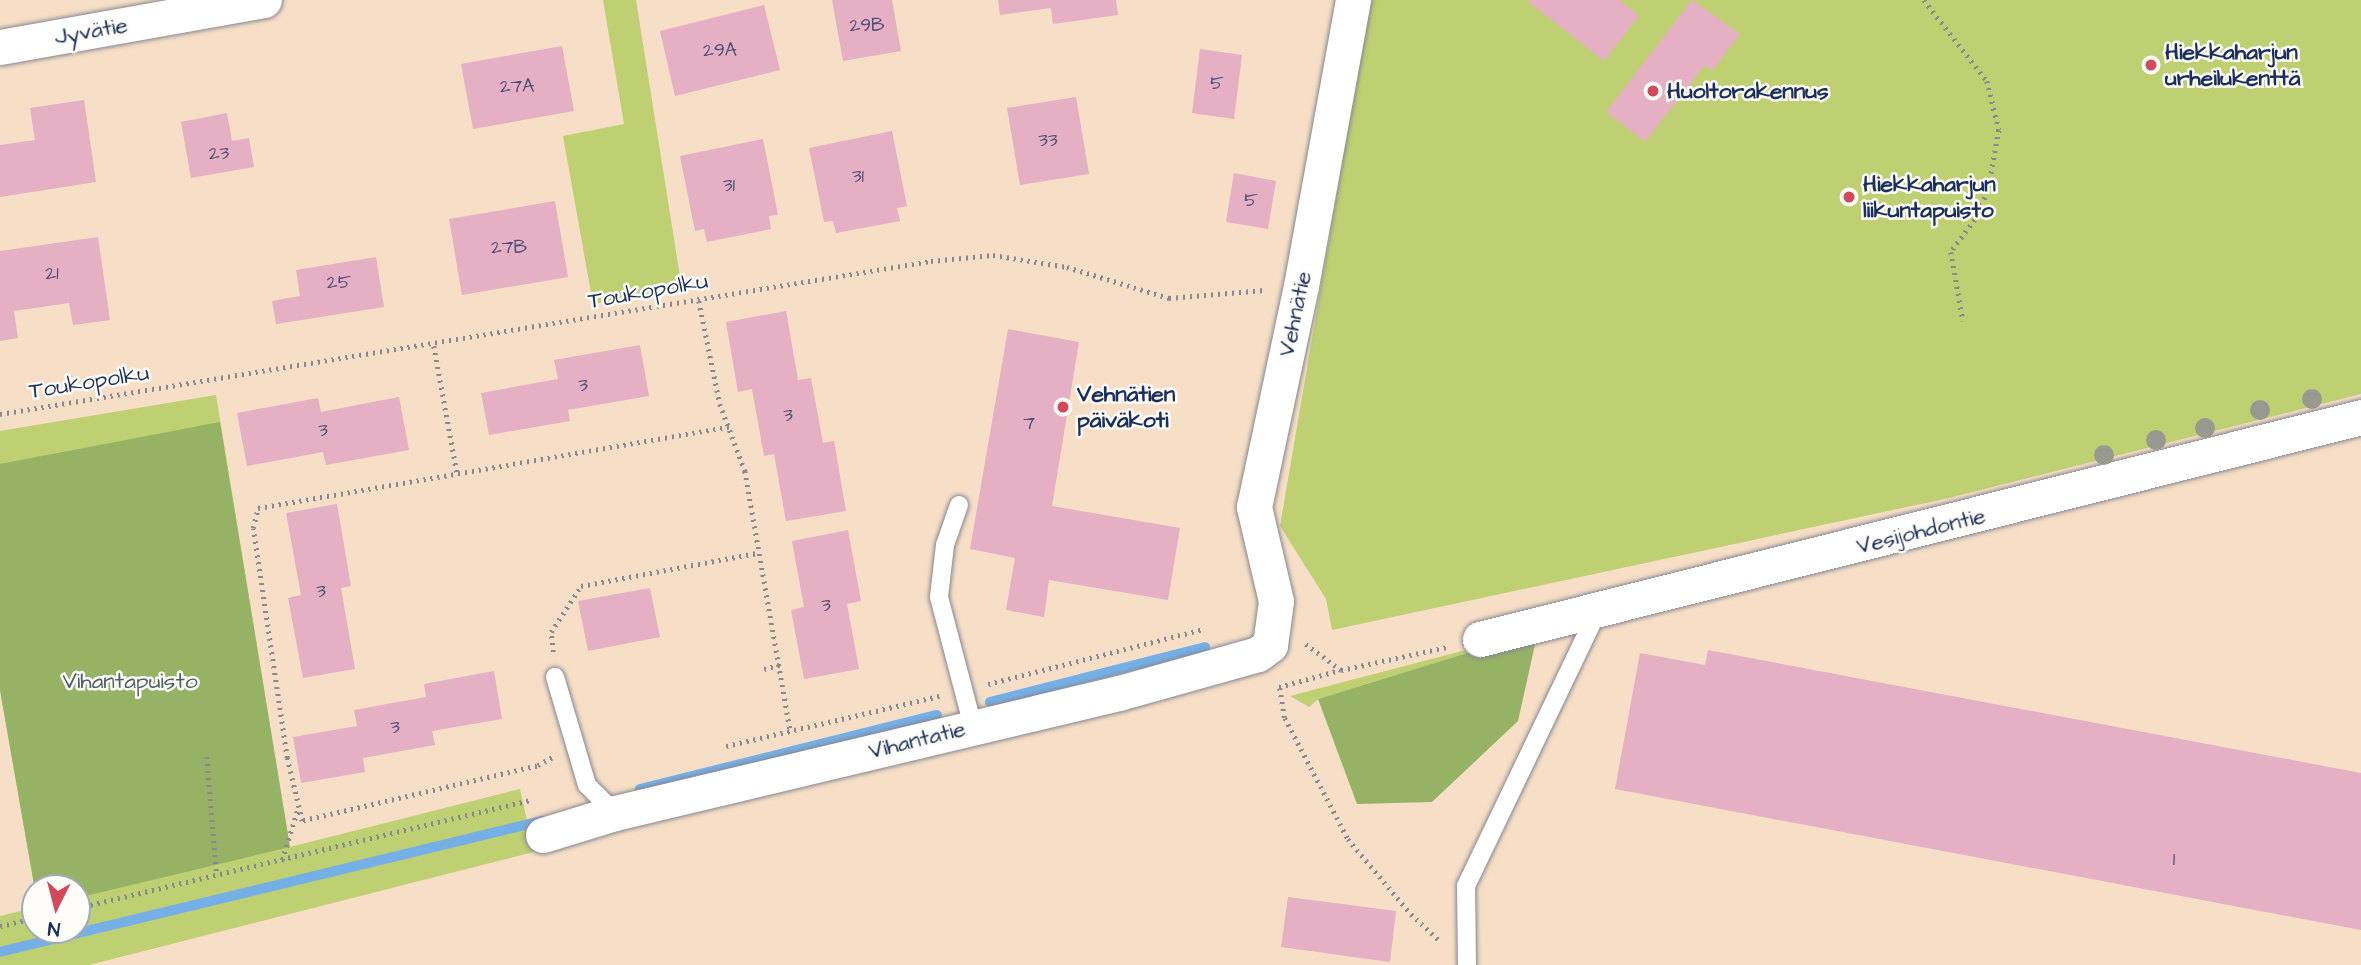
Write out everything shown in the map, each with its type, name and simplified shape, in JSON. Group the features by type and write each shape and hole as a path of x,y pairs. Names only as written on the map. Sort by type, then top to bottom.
{"street":[{"name":"Jyvätie","path":"0,47 264,0"},
{"name":"Vehnätie","path":"1276,627 1276,601 1254,507 1301,286 1353,0"},
{"name":"Vesijohdontie","path":"1480,639 2361,417"},
{"name":"Vihantatie","path":"543,835 615,813 1119,693 1258,654 1270,645 1276,627"}],"lane":[{"path":"959,505 945,545 939,597 973,727"},
{"path":"1467,965 1466,886 1598,611"},
{"path":"555,677 572,747 587,785 615,813"}],"path":[{"path":"1924,0 1987,81 1999,130 1988,191 1975,220 1951,252 1963,321"},
{"name":"Toukopolku","path":"0,414 434,346 931,261 993,255 1067,267 1169,298 1301,286"},
{"path":"699,300 729,427 745,471 790,729"},
{"path":"434,346 457,472"},
{"path":"572,747 537,766 302,821 253,528 258,508 729,427"},
{"path":"555,677 551,632 581,586 757,552"},
{"path":"764,669 779,665"},
{"path":"1280,688 1285,718 1348,839 1411,914 1447,948"},
{"path":"207,757 217,876"},
{"path":"282,861 299,806"},
{"path":"0,926 21,921"}],"green space":[{"path":"603,0 636,0 682,289 593,304 563,136 624,124"},
{"name":"Hiekkaharjun liikuntapuisto","path":"1370,0 2361,0 2361,394 1949,498 1332,630 1326,599 1280,526"},
{"name":"Vihantapuisto","path":"216,395 290,847 520,789 534,852 89,965 0,965 0,916 21,911 21,944 91,944 91,874 32,874 0,690 0,431"},
{"name":"Vihantapuisto","path":"220,422 290,847 91,895 91,874 32,874 0,690 0,464"},
{"path":"1538,631 1318,699 1309,707 1290,696"},
{"path":"1538,631 1518,721 1432,802 1357,804 1318,699"}],"building":[{"path":"832,0 892,0 901,51 843,61"},
{"path":"998,0 1116,0 1118,15 1053,24 1051,8 1000,15"},
{"name":"Huoltorakennus","path":"1526,0 1619,0 1639,16 1604,61"},
{"name":"Huoltorakennus","path":"1692,0 1740,34 1712,71 1705,65 1645,142 1606,112"},
{"path":"764,5 780,70 675,96 660,31"},
{"path":"562,46 574,111 473,129 461,64"},
{"path":"1200,49 1242,55 1234,119 1192,113"},
{"path":"1076,97 1089,174 1020,185 1007,108"},
{"path":"84,100 96,182 0,197 0,145 35,140 30,108"},
{"path":"227,113 232,141 249,138 254,167 191,178 181,122"},
{"path":"892,131 907,206 897,208 900,221 836,233 833,221 824,222 809,148"},
{"path":"763,139 778,215 769,216 771,229 707,242 704,229 695,231 680,156"},
{"path":"1234,173 1276,181 1268,229 1226,222"},
{"path":"555,201 568,277 462,295 449,219"},
{"path":"98,237 110,320 73,325 69,303 14,311 18,338 0,341 0,251"},
{"path":"376,257 384,307 276,324 272,301 300,296 296,270"},
{"path":"786,311 798,380 811,378 823,443 834,441 846,511 786,521 774,454 764,456 752,389 738,392 726,322"},
{"path":"1008,329 1079,342 1052,506 1180,528 1168,600 1049,580 1044,617 1006,610 1015,558 970,549"},
{"path":"640,345 649,396 568,410 570,421 489,435 481,393 558,379 554,360"},
{"path":"399,397 409,450 326,465 323,452 247,466 237,413 318,398 321,412"},
{"path":"337,504 351,586 341,588 355,669 303,678 288,598 301,595 286,513"},
{"path":"848,530 861,601 847,604 859,669 804,679 791,610 804,607 792,541"},
{"path":"650,588 660,637 588,651 578,601"},
{"path":"1708,650 2361,773 2361,930 1615,789 1640,653 1705,665"},
{"path":"494,671 502,719 432,731 435,745 363,758 365,772 301,783 293,737 357,726 354,710 426,697 424,684"},
{"path":"1288,897 1396,911 1390,962 1281,947"}],"waterway":[{"path":"990,702 1205,647"},
{"path":"640,789 937,715"},
{"path":"0,952 542,821"}],"place":[{"name":"Hiekkaharjun urheilukenttä","path":"2151,65"},
{"name":"Huoltorakennus","path":"1653,91"},
{"name":"Hiekkaharjun liikuntapuisto","path":"1849,197"},
{"name":"Vehnätien päiväkoti","path":"1063,407"}]}
